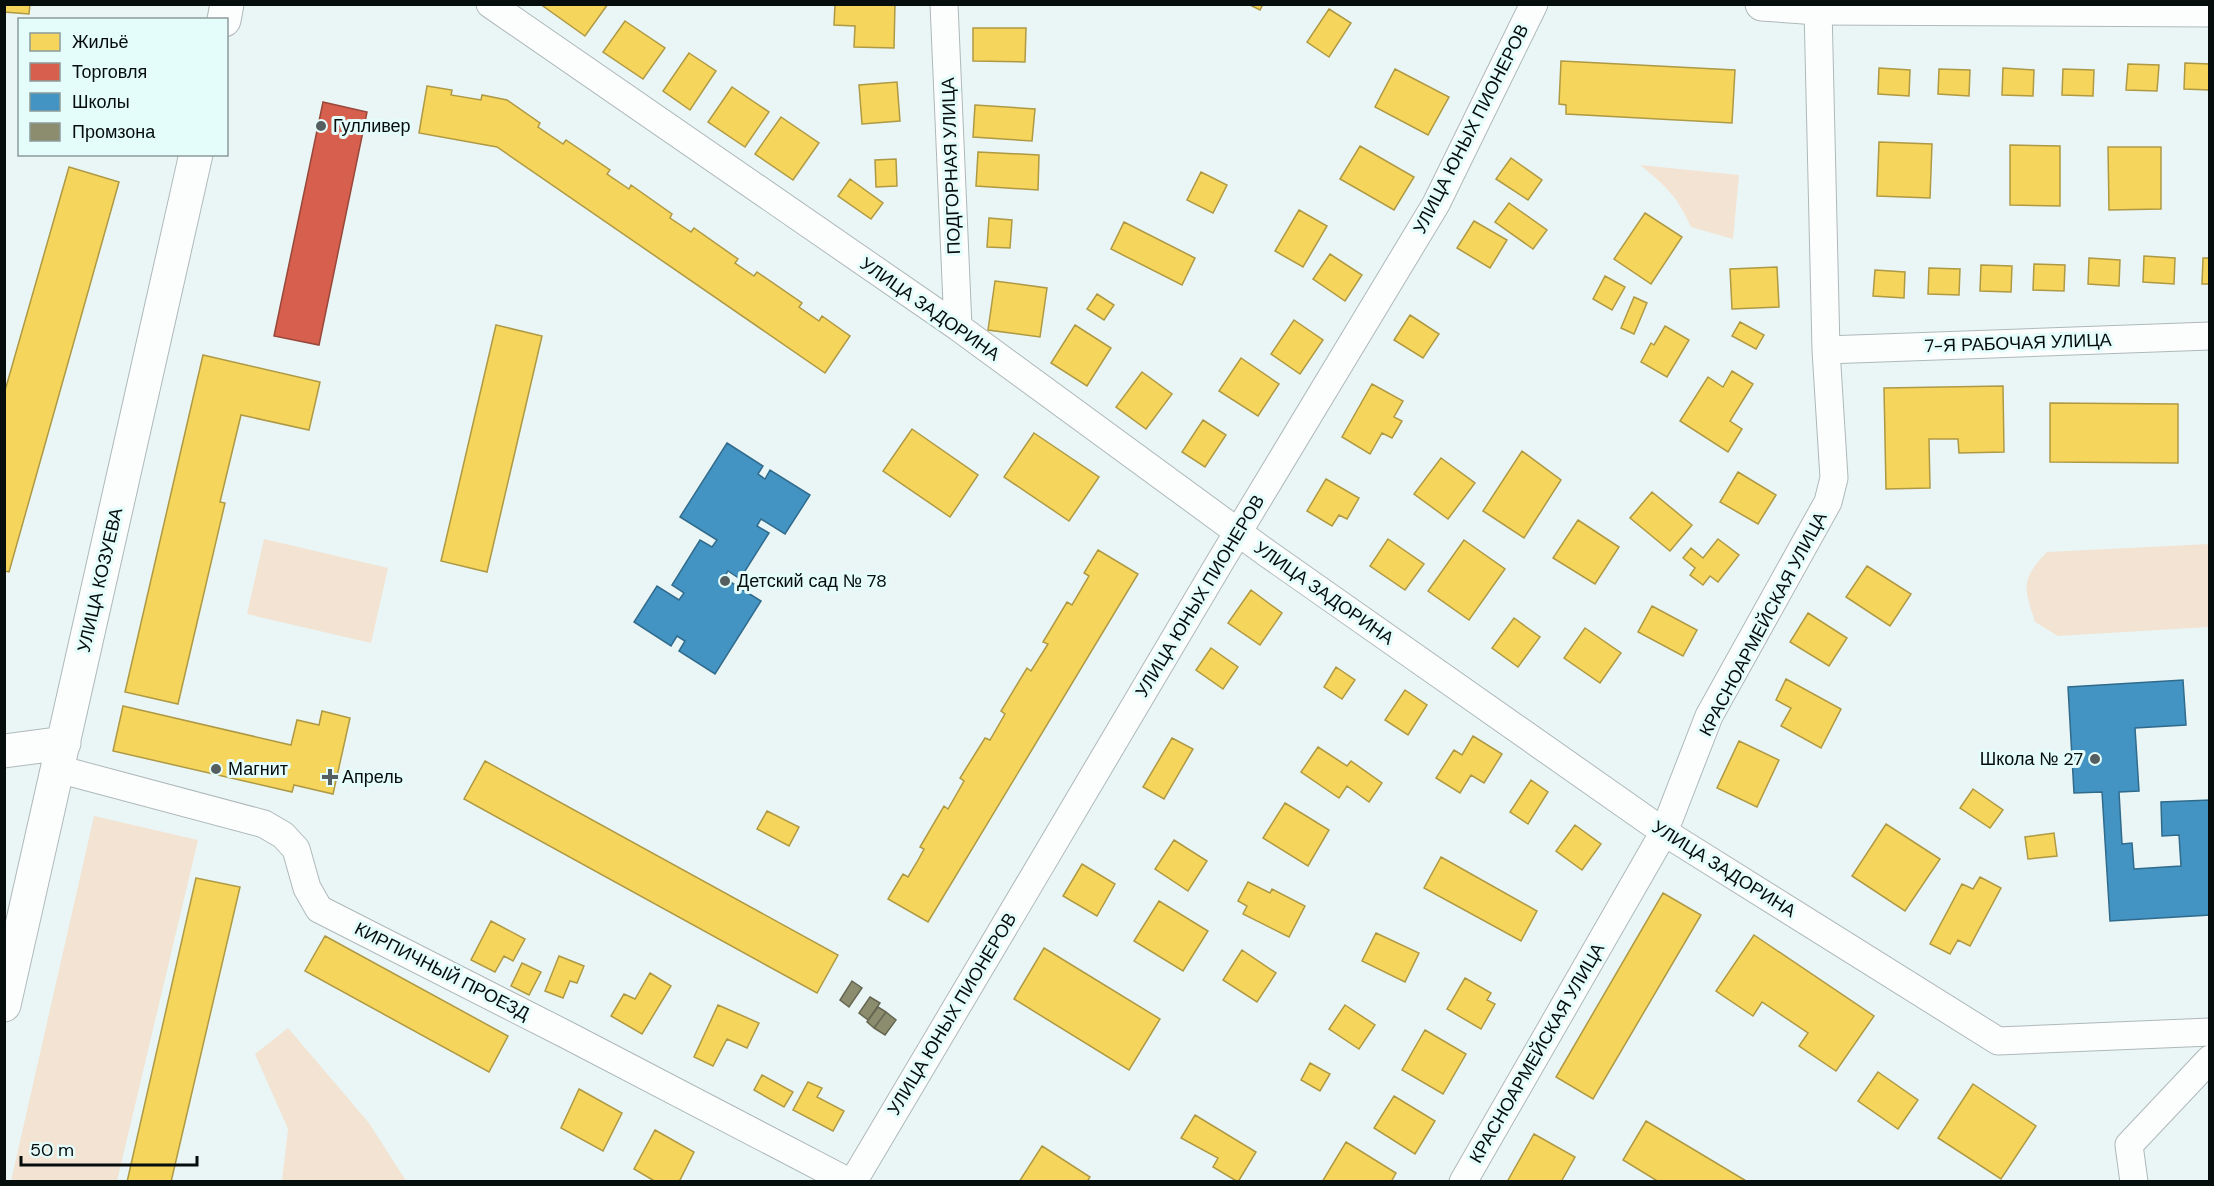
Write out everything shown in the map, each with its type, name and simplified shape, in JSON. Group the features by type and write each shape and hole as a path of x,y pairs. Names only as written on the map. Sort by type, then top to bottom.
{"street":[{"name":"УЛИЦА ЗАДОРИНА","path":"490,4 958,327 1238,532 1664,832 1998,1041 2210,1032"},
{"name":"ПОДГОРНАЯ УЛИЦА","path":"944,4 958,327"},
{"name":"УЛИЦА ЮНЫХ ПИОНЕРОВ","path":"851,1182 1436,204 1534,4"},
{"path":"1762,4 1818,8 2210,10"},
{"name":"КРАСНОАРМЕЙСКАЯ УЛИЦА","path":"1463,1182 1664,832 1709,716 1828,502 1832,490 1834,478 1826,350 1818,8"},
{"name":"УЛИЦА КОЗУЕВА","path":"4,1005 196,156"},
{"name":"7-Я РАБОЧАЯ УЛИЦА","path":"1826,350 2210,336"},
{"path":"4,751 61,756"},
{"name":"КИРПИЧНЫЙ ПРОЕЗД","path":"61,756 264,824 283,835 296,849 307,888 319,909 851,1182"},
{"path":"2134,1182 2129,1145 2210,1059"}],"shaded area":[{"path":"1640,165 1739,175 1733,239 1691,227 1670,192"},
{"path":"264,539 388,568 371,643 247,614"},
{"path":"2209,544 2209,627 2058,636 2035,622 2028,600 2028,577 2047,552"},
{"path":"94,816 198,840 117,1181 11,1181"},
{"path":"288,1028 369,1123 406,1181 282,1181 288,1129 255,1054"}],"building: Жильё":[{"path":"4,4 30,4 29,14 4,12"},
{"path":"544,4 608,4 585,36 543,6"},
{"path":"835,4 895,4 894,48 854,47 855,26 834,25"},
{"path":"1248,4 1263,4 1260,10"},
{"path":"1329,9 1351,23 1329,57 1307,42"},
{"path":"625,21 665,48 643,79 603,52"},
{"path":"973,28 1026,28 1025,62 973,61"},
{"path":"689,53 716,71 690,110 663,91"},
{"path":"1561,61 1735,70 1732,123 1566,114 1566,105 1559,104"},
{"path":"2185,63 2210,64 2210,90 2184,89"},
{"path":"2128,64 2159,65 2157,91 2126,90"},
{"path":"1879,68 1910,70 1909,96 1878,94"},
{"path":"2003,68 2034,70 2033,96 2002,95"},
{"path":"1395,69 1449,97 1428,135 1375,107"},
{"path":"1939,69 1970,70 1969,96 1938,94"},
{"path":"2063,69 2094,70 2093,96 2062,95"},
{"path":"897,82 900,121 862,124 859,85"},
{"path":"427,86 452,90 451,95 481,100 482,95 507,100 540,123 538,127 563,144 566,140 610,170 607,174 629,189 631,185 672,214 670,218 691,232 694,228 738,259 735,263 754,276 757,272 802,303 799,307 819,321 822,316 850,336 825,373 497,147 419,133"},
{"path":"732,87 769,112 745,147 708,122"},
{"path":"975,105 1035,109 1032,141 973,137"},
{"path":"781,117 819,143 793,180 755,154"},
{"path":"1879,142 1932,144 1930,198 1877,196"},
{"path":"2010,145 2060,146 2060,206 2010,205"},
{"path":"1360,146 1414,177 1394,210 1340,179"},
{"path":"2108,147 2161,147 2161,209 2109,210"},
{"path":"978,152 1039,155 1038,190 976,186"},
{"path":"1511,158 1542,180 1528,200 1496,179"},
{"path":"896,159 897,186 876,187 875,160"},
{"path":"69,167 119,182 9,572 4,571 4,394"},
{"path":"1201,172 1227,185 1213,213 1187,200"},
{"path":"850,179 883,203 871,219 838,196"},
{"path":"1509,203 1547,230 1533,249 1495,222"},
{"path":"1299,210 1327,226 1303,267 1275,251"},
{"path":"1645,213 1682,237 1651,284 1614,259"},
{"path":"989,218 1012,220 1010,248 987,247"},
{"path":"1474,221 1507,240 1490,268 1457,248"},
{"path":"1124,222 1195,258 1182,285 1111,249"},
{"path":"1330,254 1362,275 1345,301 1313,279"},
{"path":"2144,256 2175,258 2174,284 2143,282"},
{"path":"2089,258 2120,260 2119,286 2088,284"},
{"path":"2203,258 2210,258 2210,284 2202,284"},
{"path":"2034,264 2065,265 2064,291 2033,290"},
{"path":"1981,265 2012,266 2011,292 1980,291"},
{"path":"1777,267 1779,307 1732,309 1730,269"},
{"path":"1929,268 1960,269 1959,295 1928,294"},
{"path":"1875,270 1905,272 1904,298 1873,296"},
{"path":"1605,276 1625,287 1612,310 1593,299"},
{"path":"995,281 1047,288 1040,337 988,330"},
{"path":"1097,294 1114,305 1104,320 1087,309"},
{"path":"1634,297 1647,303 1634,334 1621,328"},
{"path":"1410,315 1439,334 1423,358 1394,340"},
{"path":"1294,320 1323,340 1300,374 1271,354"},
{"path":"1740,322 1764,335 1756,349 1732,336"},
{"path":"496,325 542,336 487,572 441,561"},
{"path":"1075,325 1111,348 1087,386 1051,363"},
{"path":"1665,326 1689,340 1667,377 1641,362 1651,343 1654,345"},
{"path":"203,355 320,382 309,430 241,415 220,502 225,503 178,704 125,692"},
{"path":"1241,358 1279,384 1258,416 1219,391"},
{"path":"1732,371 1753,384 1730,421 1742,429 1728,452 1680,421 1708,377 1723,387"},
{"path":"1142,372 1172,394 1146,429 1116,407"},
{"path":"1372,384 1403,401 1394,417 1402,421 1392,438 1382,433 1370,454 1342,437"},
{"path":"2003,386 2004,452 1959,453 1958,439 1929,439 1930,488 1886,489 1884,388"},
{"path":"2050,403 2178,404 2178,463 2050,462"},
{"path":"1203,420 1226,435 1205,467 1182,452"},
{"path":"912,429 978,475 950,517 883,471"},
{"path":"1034,433 1099,477 1069,521 1004,477"},
{"path":"1522,451 1561,480 1524,538 1483,511"},
{"path":"1441,458 1475,483 1448,519 1414,494"},
{"path":"1738,472 1776,495 1758,524 1720,502"},
{"path":"1326,479 1359,498 1347,519 1339,515 1332,526 1307,511"},
{"path":"1652,492 1692,525 1670,551 1630,518"},
{"path":"1578,520 1619,547 1595,584 1553,558"},
{"path":"1388,539 1424,564 1405,590 1370,566"},
{"path":"1718,539 1739,555 1718,582 1710,576 1703,585 1690,575 1695,568 1683,558 1691,548 1703,558"},
{"path":"1464,540 1505,569 1469,620 1428,591"},
{"path":"1098,550 1138,574 928,922 888,899 903,874 908,877 924,849 920,847 944,806 948,809 964,781 960,778 985,738 990,740 1005,714 1001,711 1027,668 1031,671 1048,644 1043,642 1067,602 1072,605 1089,576 1084,573"},
{"path":"1867,566 1911,594 1890,626 1846,597"},
{"path":"1251,590 1282,613 1260,645 1228,623"},
{"path":"1652,606 1697,630 1683,656 1638,632"},
{"path":"1808,613 1847,638 1829,666 1790,642"},
{"path":"1514,618 1540,637 1518,667 1492,648"},
{"path":"1585,628 1621,653 1600,683 1564,658"},
{"path":"1211,648 1238,667 1223,689 1196,670"},
{"path":"1336,667 1355,680 1342,699 1324,687"},
{"path":"1786,679 1841,709 1821,748 1781,726 1791,708 1776,700"},
{"path":"1405,690 1427,705 1408,735 1385,720"},
{"path":"123,706 291,745 297,720 319,725 322,711 350,718 333,794 294,785 292,792 113,751"},
{"path":"1473,736 1502,754 1484,783 1471,775 1460,793 1436,778 1454,750 1462,755"},
{"path":"1172,738 1193,749 1164,799 1143,787"},
{"path":"1739,741 1779,760 1757,807 1717,788"},
{"path":"1318,747 1347,766 1351,761 1382,783 1369,802 1347,786 1339,798 1301,772"},
{"path":"485,761 838,955 817,993 464,799"},
{"path":"1531,780 1548,792 1528,824 1510,812"},
{"path":"1973,789 2003,810 1990,828 1960,808"},
{"path":"1285,803 1329,830 1308,866 1263,838"},
{"path":"767,811 799,827 789,846 757,829"},
{"path":"1886,824 1940,859 1905,911 1852,876"},
{"path":"1575,825 1601,844 1582,870 1556,851"},
{"path":"2054,833 2057,856 2028,859 2025,837"},
{"path":"1174,840 1207,861 1188,891 1155,869"},
{"path":"1441,857 1537,911 1521,941 1424,888"},
{"path":"1082,864 1115,884 1097,916 1063,896"},
{"path":"1980,877 2001,888 1970,946 1958,940 1950,954 1930,944 1962,884 1973,889"},
{"path":"196,878 240,887 171,1182 127,1182"},
{"path":"1248,882 1270,893 1272,889 1305,906 1289,937 1243,914 1247,906 1238,901"},
{"path":"1663,893 1701,915 1593,1099 1556,1077"},
{"path":"1159,901 1208,931 1183,971 1134,941"},
{"path":"491,921 525,939 513,961 504,956 495,972 471,960"},
{"path":"1376,933 1419,953 1405,982 1362,961"},
{"path":"1754,935 1874,1016 1836,1071 1799,1046 1808,1033 1762,1002 1753,1016 1716,991"},
{"path":"325,936 508,1036 489,1072 305,971"},
{"path":"1044,948 1160,1019 1129,1070 1014,999"},
{"path":"1242,950 1276,973 1257,1002 1223,980"},
{"path":"559,956 584,966 577,983 570,981 563,998 545,991"},
{"path":"522,963 541,972 529,995 511,986"},
{"path":"650,973 671,986 642,1034 611,1016 624,994 635,999"},
{"path":"1465,978 1491,993 1487,1000 1495,1004 1481,1029 1447,1009"},
{"path":"718,1005 759,1023 747,1048 727,1039 713,1066 694,1057"},
{"path":"1345,1005 1375,1025 1359,1049 1329,1029"},
{"path":"1425,1030 1466,1054 1443,1094 1402,1070"},
{"path":"1310,1063 1330,1074 1320,1091 1301,1080"},
{"path":"1878,1072 1918,1100 1898,1129 1858,1101"},
{"path":"762,1075 793,1092 784,1107 754,1090"},
{"path":"808,1082 822,1088 817,1097 844,1111 833,1131 793,1110"},
{"path":"1973,1084 2036,1126 2001,1179 1938,1138"},
{"path":"579,1089 622,1113 603,1151 561,1128"},
{"path":"1394,1096 1435,1121 1415,1154 1374,1128"},
{"path":"1195,1115 1256,1152 1238,1182 1213,1167 1218,1158 1181,1138"},
{"path":"1646,1121 1748,1182 1659,1182 1623,1160"},
{"path":"655,1130 694,1152 679,1182 656,1182 634,1169"},
{"path":"1534,1134 1575,1157 1561,1182 1507,1182"},
{"path":"1346,1142 1396,1173 1391,1182 1322,1182"},
{"path":"1042,1146 1090,1177 1087,1182 1019,1182"}],"building: Торговля":[{"path":"323,102 367,112 319,345 274,336"}],"building: Школы":[{"path":"727,443 763,466 758,474 765,479 770,470 810,495 785,534 761,519 757,526 769,533 740,579 728,571 724,578 761,601 715,674 679,651 685,641 677,636 671,646 634,622 657,586 679,600 684,593 672,585 700,540 712,547 717,540 680,517"},
{"path":"2183,680 2186,725 2135,728 2139,791 2119,792 2122,844 2132,843 2134,869 2181,866 2179,835 2162,836 2161,802 2210,800 2210,915 2110,921 2102,792 2074,793 2068,687"}],"building: Промзона":[{"path":"852,981 862,988 849,1007 840,1000"},
{"path":"870,997 880,1003 868,1020 859,1013"},
{"path":"878,1007 886,1012 874,1028 867,1022"},
{"path":"886,1012 896,1020 885,1035 874,1028"}],"place":[{"name":"Гулливер","path":"321,126"},
{"name":"Детский сад № 78","path":"725,581"},
{"name":"Школа № 27","path":"2095,759"},
{"name":"Магнит","path":"216,769"},
{"name":"Апрель","path":"330,777"}]}
